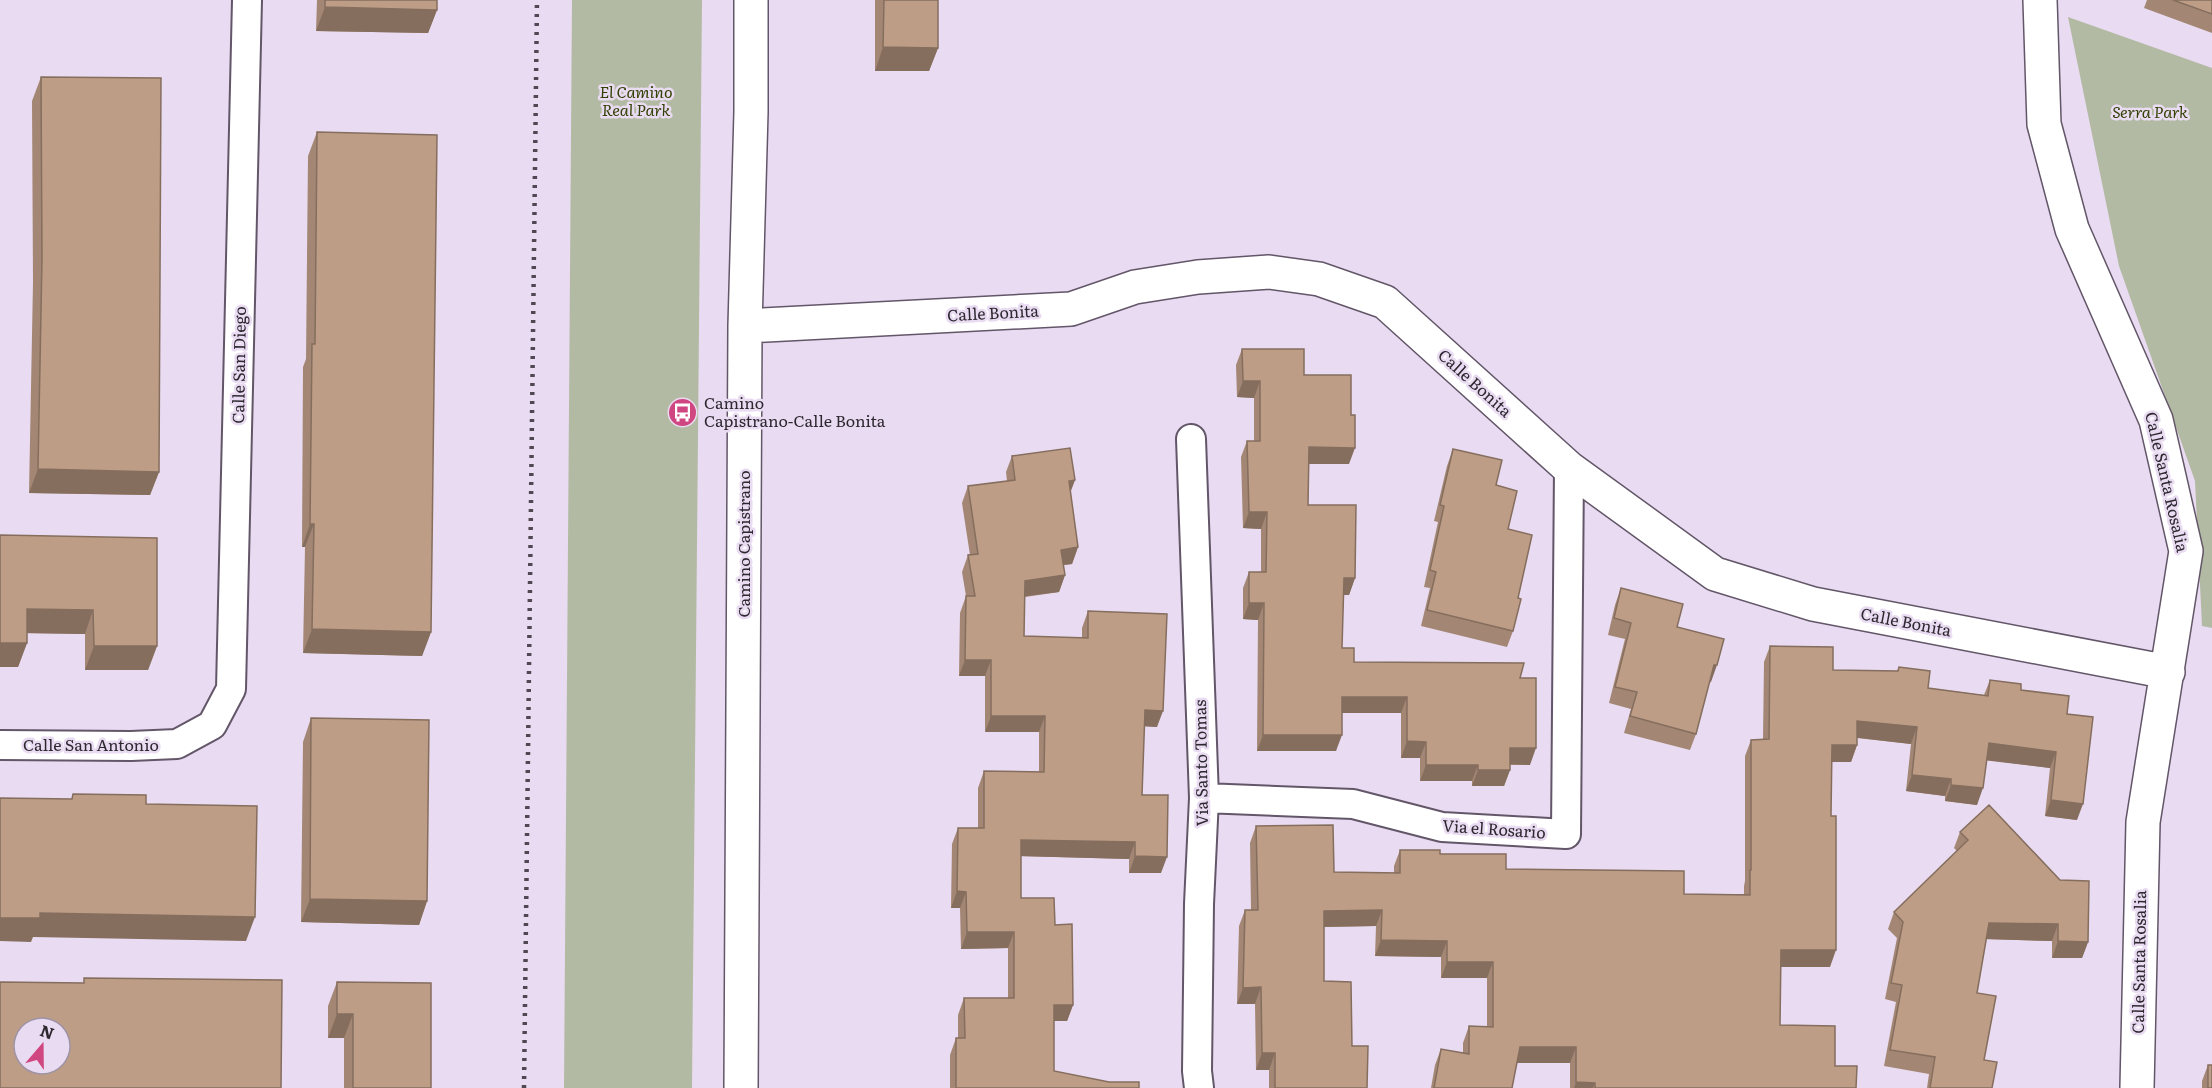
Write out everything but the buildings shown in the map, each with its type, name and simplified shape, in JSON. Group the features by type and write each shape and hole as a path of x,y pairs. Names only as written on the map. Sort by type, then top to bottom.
{"street":[{"name":"Calle San Diego","path":"212,725 231,689 247,0"},
{"name":"Camino Capistrano","path":"741,1088 745,326 751,112 751,0"},
{"name":"Calle Santa Rosalia","path":"2040,0 2044,124 2072,229 2156,420 2186,552 2143,822 2137,1088"},
{"name":"Calle Bonita","path":"745,326 1071,309 1136,287 1198,277 1269,272 1319,279 1384,302 1569,468 1715,574 1813,604 2168,672"},
{"name":"Via Santo Tomas","path":"1191,439 1204,798 1199,904 1197,1071 1199,1088"},
{"name":"Via el Rosario","path":"1204,798 1353,804 1442,828 1566,834 1569,468"},
{"name":"Calle San Antonio","path":"0,745 177,744 212,725"}],"green space":[{"name":"El Camino Real Park","path":"572,0 702,0 692,1088 564,1088"},
{"name":"Serra Park","path":"2068,17 2212,68 2212,628 2202,626 2195,481 2119,266"}],"railway":[{"path":"524,1088 537,0"}],"place":[{"name":"Camino Capistrano-Calle Bonita","path":"683,412"}]}
